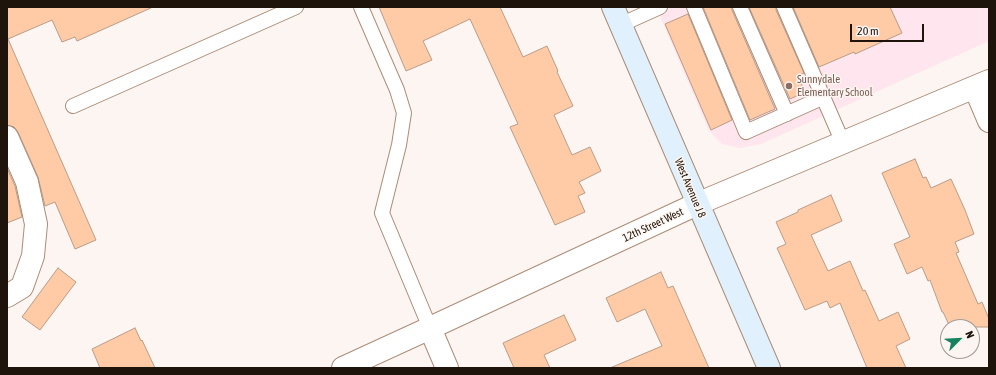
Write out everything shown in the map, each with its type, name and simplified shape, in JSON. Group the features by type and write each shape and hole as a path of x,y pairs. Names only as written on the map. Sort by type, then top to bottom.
{"street":[{"name":"West Avenue J 8","path":"616,16 769,368"},
{"name":"12th Street West","path":"343,368 697,204 982,84"},
{"path":"982,84 989,121"},
{"path":"7,137 27,182 36,224 33,256 22,287 7,296"},
{"path":"430,328 447,368"}],"lane":[{"path":"73,106 296,7"},
{"path":"361,7 397,90 404,113 399,145 382,213 430,328"},
{"path":"616,16 660,7"},
{"path":"694,7 746,132 824,98"},
{"path":"740,7 787,114"},
{"path":"784,7 843,143"}],"shaded area":[{"name":"Sunnydale Elementary School","path":"656,7 989,7 989,41 761,144 740,148 722,144 709,131"}],"building":[{"path":"7,7 153,7 77,41 75,37 62,42 52,20 8,39 96,240 75,249 55,202 45,206 38,177 18,132 14,127 7,125"},
{"path":"379,7 500,7 523,57 547,46 573,106 554,115 572,155 590,147 601,171 579,182 585,193 578,196 585,212 555,225 510,127 518,124 470,19 423,41 432,60 406,71"},
{"path":"703,7 732,7 775,109 750,120"},
{"path":"749,7 776,7 804,73 798,76 805,92 790,99"},
{"path":"793,7 890,7 902,33 855,54 854,52 819,67"},
{"path":"688,14 732,120 711,130 665,24"},
{"path":"915,159 923,178 926,177 931,188 951,179 974,234 955,242 959,252 956,253 978,304 982,302 989,319 989,327 980,327 980,319 946,319 942,312 930,280 928,281 922,267 907,274 894,244 910,237 882,173"},
{"path":"7,168 15,186 22,217 7,223"},
{"path":"831,195 842,221 811,235 828,271 850,261 863,291 865,290 879,321 898,312 910,339 896,346 906,368 867,368 840,303 830,308 827,301 805,310 777,248 786,244 776,222"},
{"path":"58,268 76,282 40,330 22,317"},
{"path":"661,272 668,288 673,286 709,368 610,368 662,346 645,309 617,322 606,298"},
{"path":"564,315 576,340 544,355 550,368 514,368 503,343"},
{"path":"135,328 155,368 100,368 92,349"}],"place":[{"name":"Sunnydale Elementary School","path":"789,86"}]}
